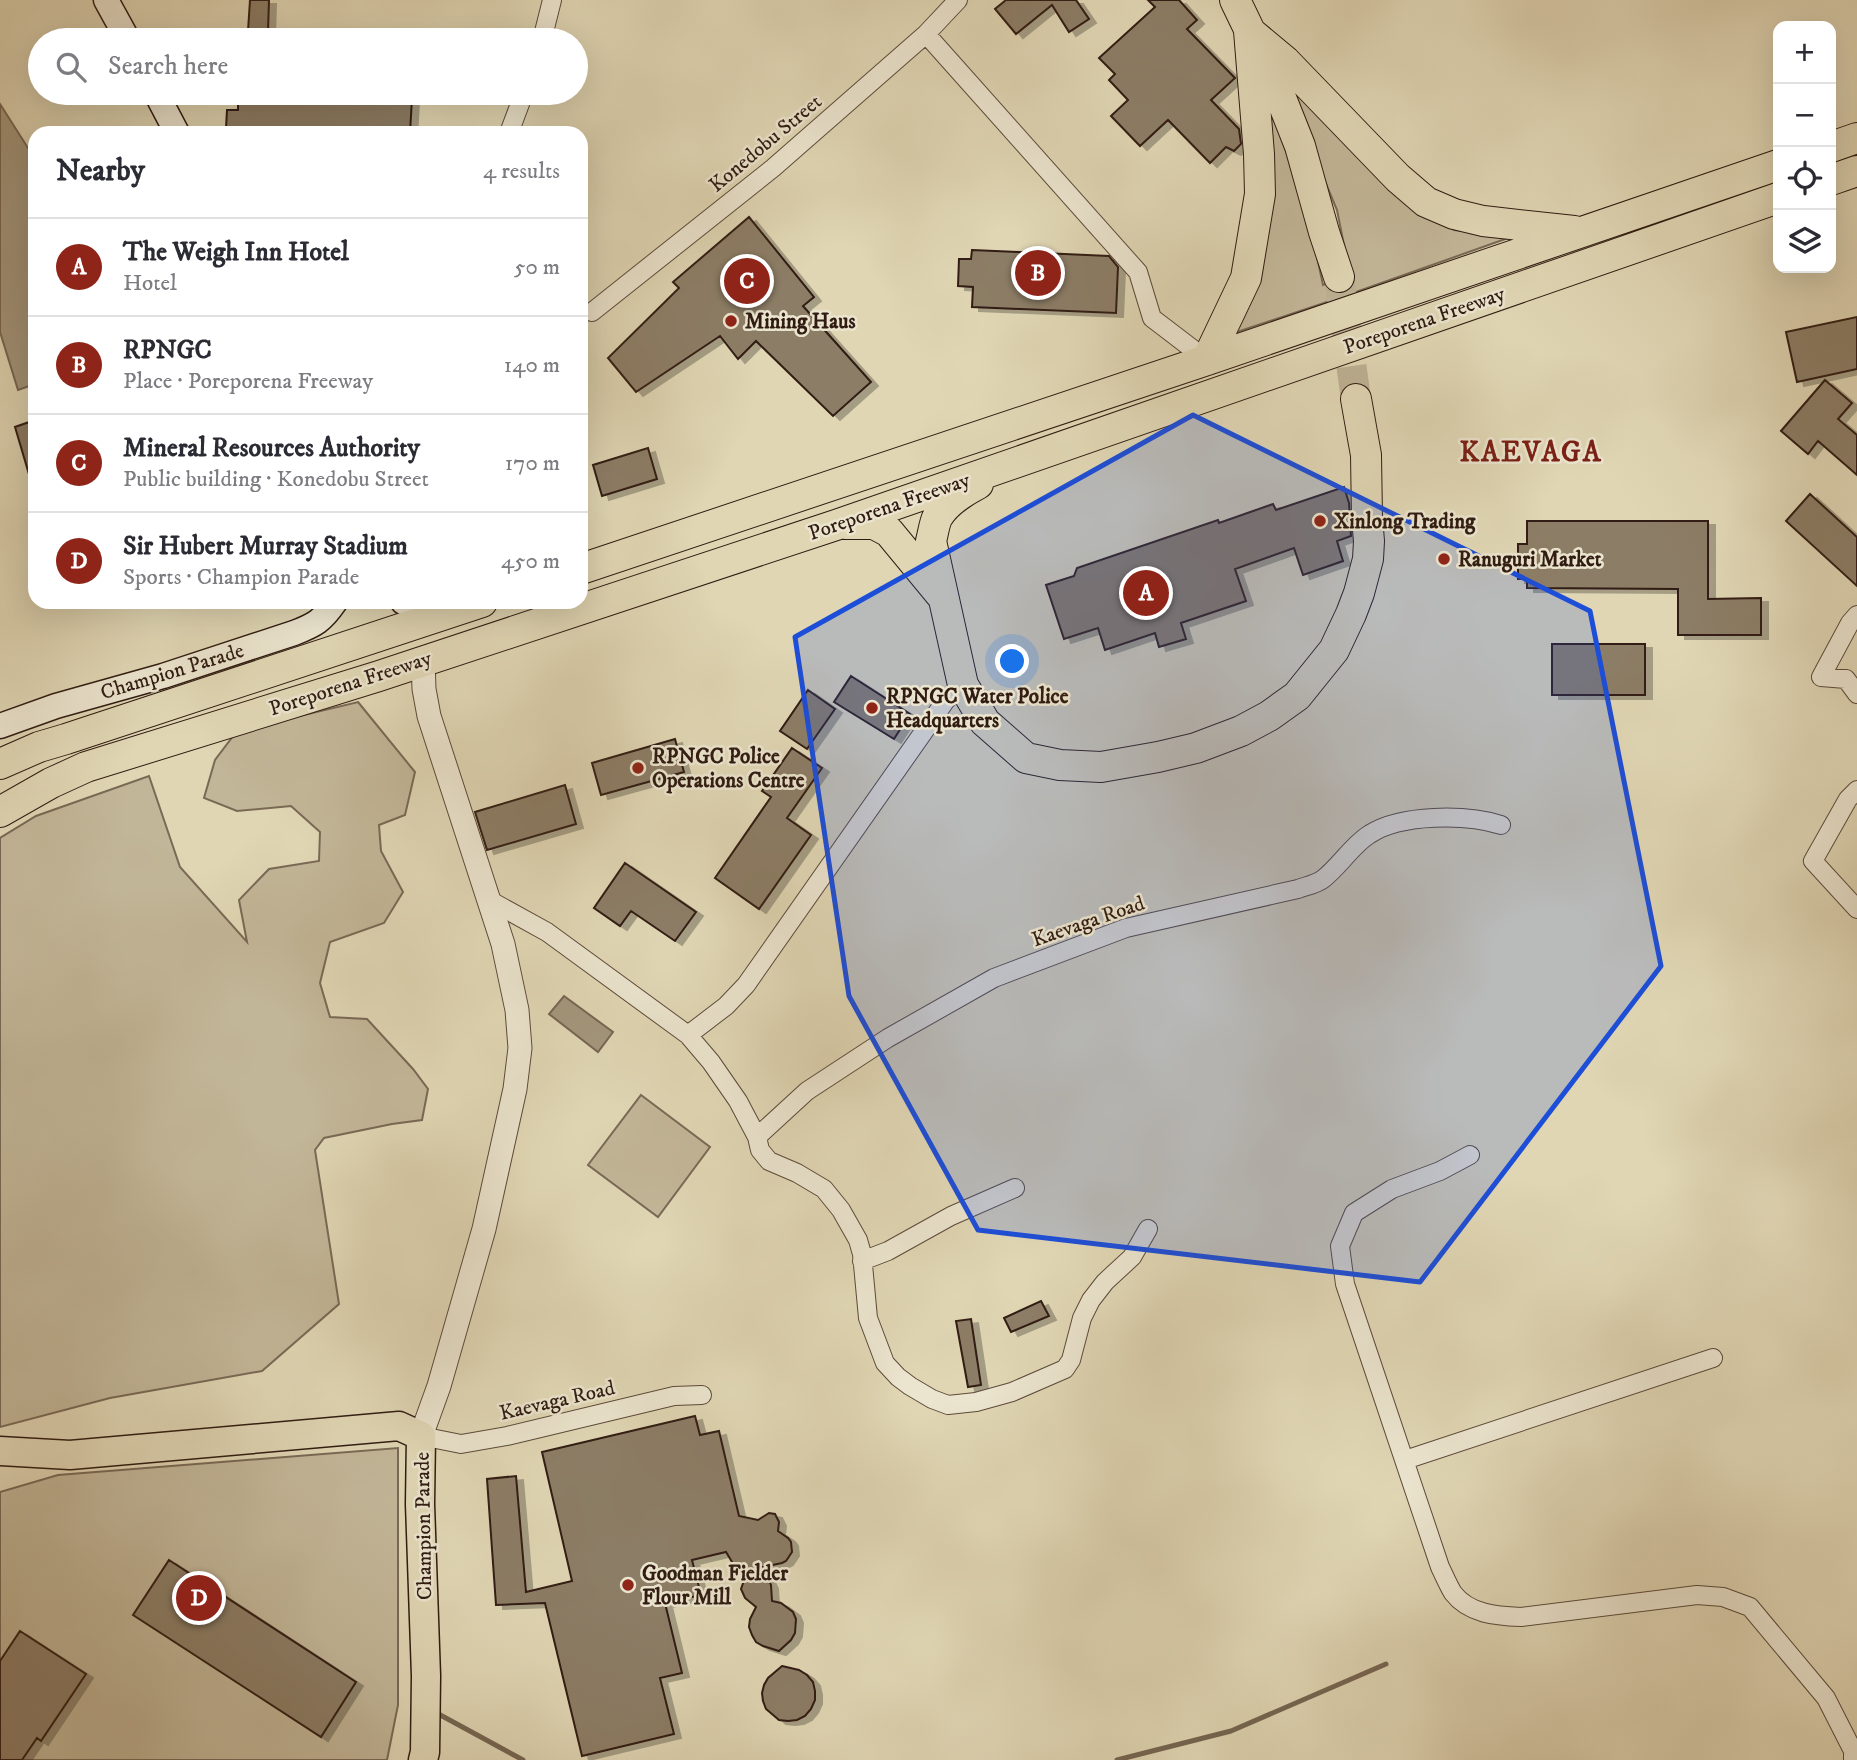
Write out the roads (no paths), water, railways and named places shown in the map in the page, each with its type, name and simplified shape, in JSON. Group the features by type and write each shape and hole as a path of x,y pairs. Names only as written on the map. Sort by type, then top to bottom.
{"highway":[{"path":"1235,0 1275,83 1300,146 1339,277"},
{"path":"1249,31 1285,61 1398,178 1426,202 1454,214 1483,221 1582,232"},
{"path":"1207,360 1246,278 1260,194 1249,31"},
{"path":"1836,145 1857,138"},
{"name":"Poreporena Freeway","path":"588,567 1207,360 1773,167"},
{"path":"1836,178 1857,171"},
{"name":"Poreporena Freeway","path":"588,606 836,524 1773,200"},
{"path":"1018,461 959,495 948,505 937,519 931,541 963,685 985,722 1026,758 1060,765 1101,767 1158,757 1196,748 1241,732 1297,696 1334,650 1355,604 1368,559 1366,454 1356,399"},
{"path":"836,524 874,524 889,532 944,598"},
{"name":"Poreporena Freeway","path":"0,764 39,747 461,609"},
{"name":"Poreporena Freeway","path":"0,812 86,767 379,676 578,609"}],"main road":[{"path":"106,0 121,28"},
{"path":"162,105 173,126"},
{"name":"Champion Parade","path":"0,726 56,706 163,676 294,633 315,625 330,609"},
{"name":"Champion Parade","path":"0,1471 70,1455 399,1426 421,1436 420,1504 426,1676 425,1752 422,1760"},
{"name":"Champion Parade","path":"0,1451 70,1455"}],"street":[{"path":"545,28 552,0"},
{"name":"Konedobu Street","path":"592,312 773,169 926,34 958,0"},
{"path":"926,34 1138,272 1152,318 1207,360"},
{"path":"512,126 520,105"},
{"path":"1857,615 1821,677 1846,679 1857,694"},
{"path":"421,1436 439,1386 484,1229 515,1089 520,1048 517,1010 503,944 429,716 424,690 424,660"},
{"path":"688,1035 726,1006 746,985 946,700 963,685"},
{"path":"1857,790 1848,799 1813,861 1857,909"},
{"name":"Kaevaga Road","path":"757,1138 807,1091 888,1038 994,978 1126,928 1298,889 1321,881 1369,834 1394,824 1436,817 1484,820 1501,825"},
{"path":"489,900 547,932 688,1035 738,1101 757,1138 760,1150 769,1161 797,1173 824,1189 832,1198 858,1240 868,1318 885,1363 910,1386 932,1399 948,1405 976,1402 1012,1392 1065,1369 1069,1365 1078,1329 1091,1300 1105,1282 1132,1257 1148,1229"},
{"path":"1470,1155 1440,1171 1392,1189 1354,1213 1340,1246 1345,1283 1440,1567 1453,1593 1472,1609 1498,1616 1521,1617 1697,1595 1723,1597 1750,1607 1826,1698 1853,1751 1853,1760"},
{"path":"862,1261 888,1251 951,1216 1015,1188"},
{"path":"1405,1460 1713,1358"},
{"name":"Kaevaga Road","path":"421,1436 461,1444 674,1396 702,1395"}],"waterway":[{"path":"1117,1760 1231,1731 1386,1664"},
{"path":"433,1711 523,1760"}],"tunnel":[{"path":"1339,277 1356,399"}],"place":[{"name":"RPNGC","path":"1038,273"},
{"name":"Mineral Resources Authority","path":"747,281"},
{"name":"Mining Haus","path":"731,321"},
{"name":"Xinlong Trading","path":"1320,521"},
{"name":"Ranuguri Market","path":"1444,559"},
{"name":"The Weigh Inn Hotel","path":"1146,593"},
{"name":"RPNGC Water Police Headquarters","path":"872,708"},
{"name":"RPNGC Police Operations Centre","path":"638,768"},
{"name":"Goodman Fielder Flour Mill","path":"628,1585"},
{"name":"Sir Hubert Murray Stadium","path":"199,1598"}],"district":[{"name":"KAEVAGA","path":"1531,451"}]}
